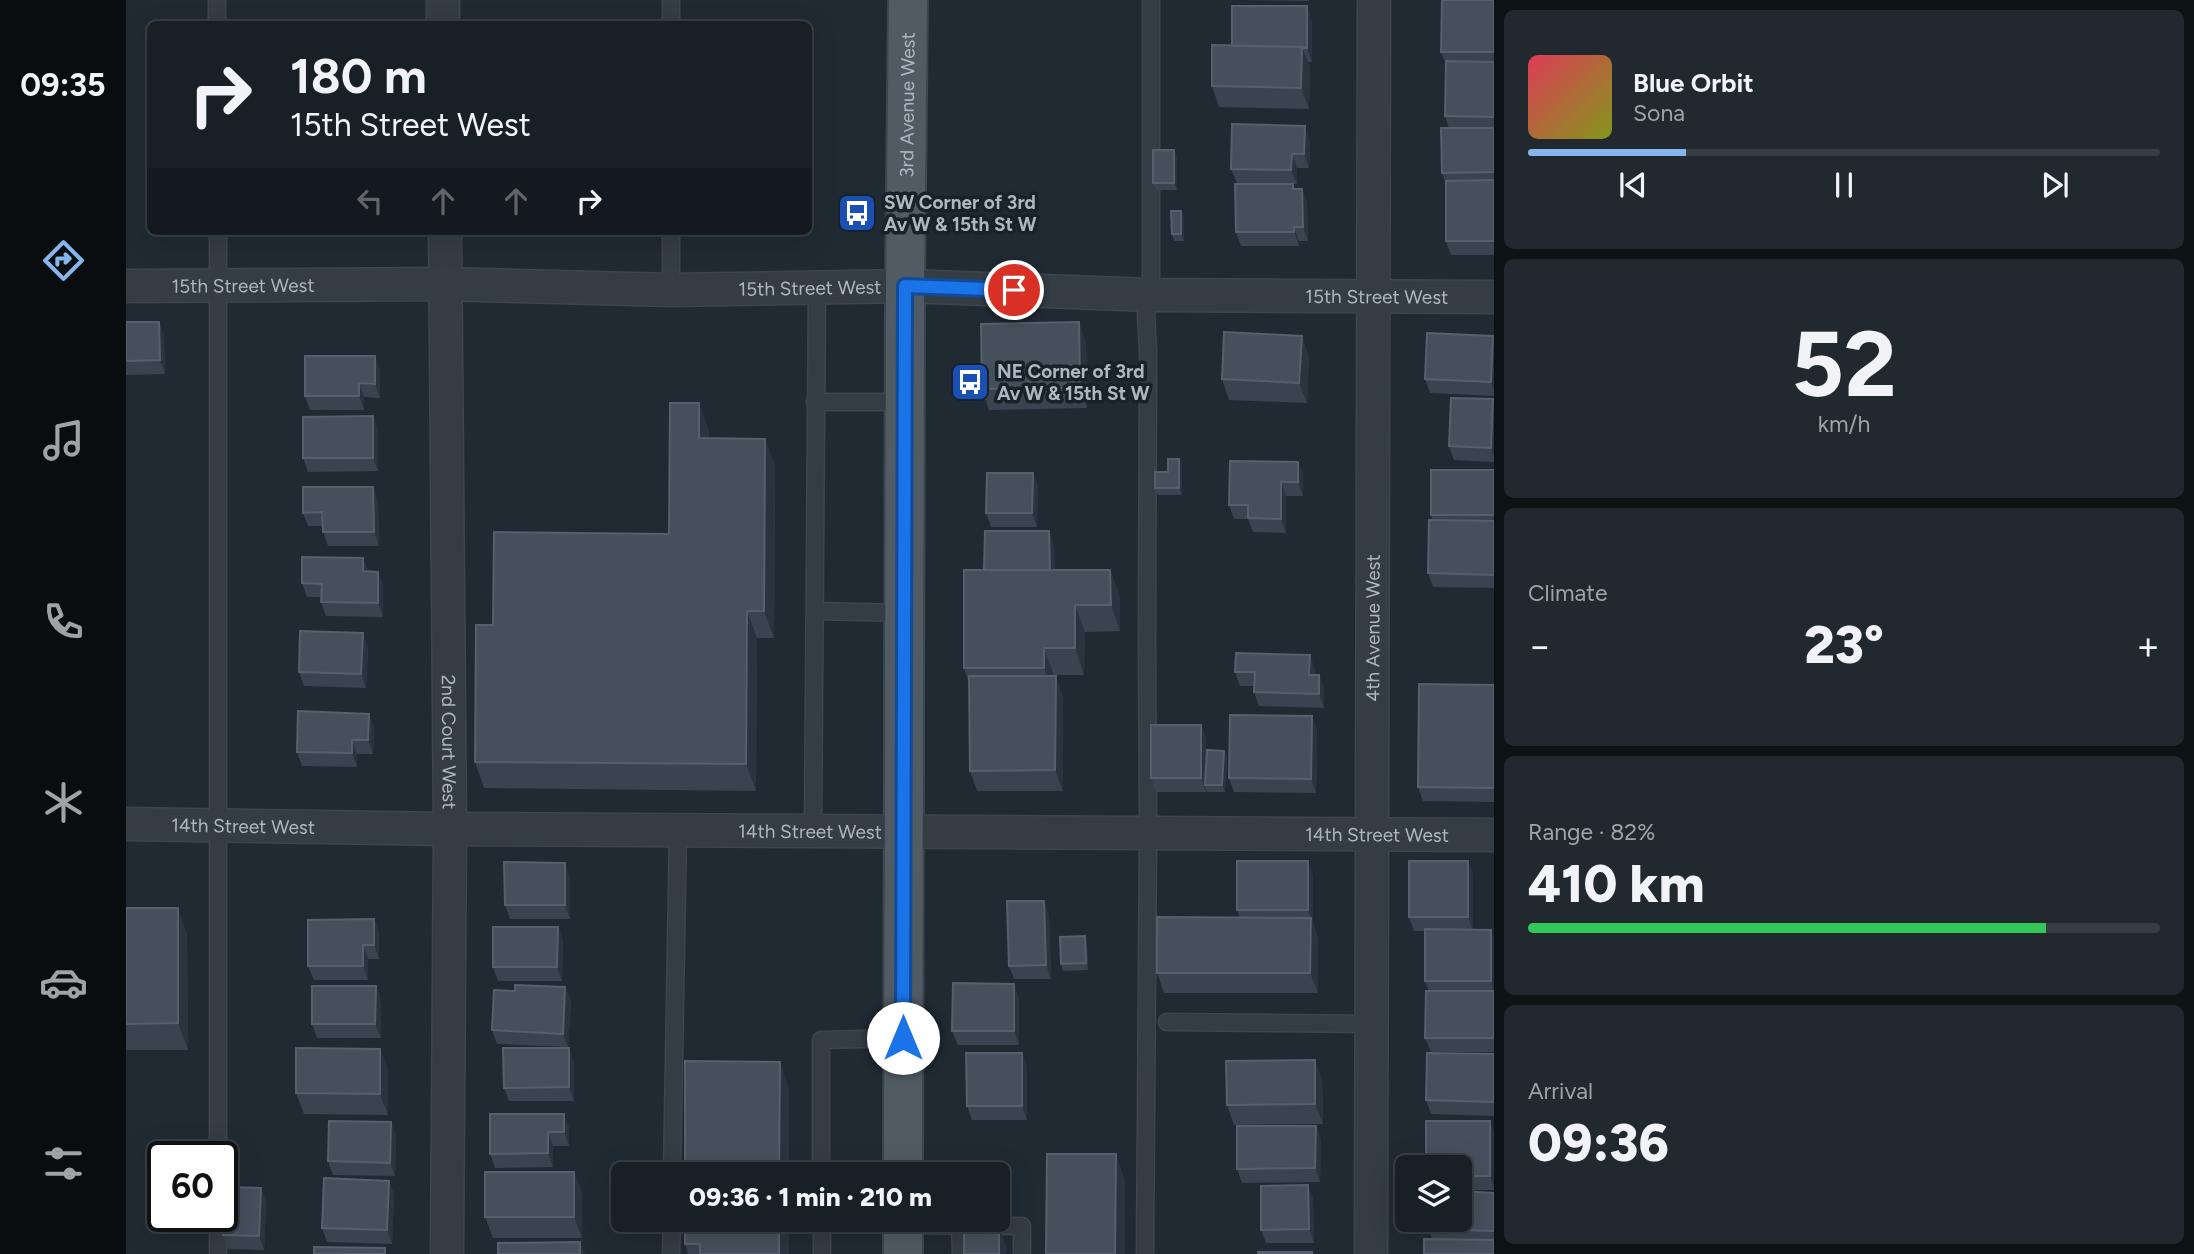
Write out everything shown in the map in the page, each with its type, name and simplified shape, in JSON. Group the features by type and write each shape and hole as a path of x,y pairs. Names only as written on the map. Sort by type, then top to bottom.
{"main road":[{"name":"3rd Avenue West","path":"903,1162 908,0"}],"street":[{"path":"443,0 443,21"},
{"name":"4th Avenue West","path":"1371,1254 1374,0"},
{"name":"2nd Court West","path":"445,235 450,829 447,1254"},
{"name":"15th Street West","path":"126,286 445,284 671,290 905,286 1151,295 1494,297"},
{"name":"14th Street West","path":"126,824 450,829 1494,835"}],"lane":[{"path":"216,0 217,21"},
{"path":"671,0 671,21"},
{"path":"1144,1254 1148,833 1146,314 1151,295 1151,0"},
{"path":"218,235 218,1141"},
{"path":"671,235 671,290"},
{"path":"813,831 817,288"},
{"path":"816,402 905,402"},
{"path":"815,611 904,613"},
{"path":"672,1162 678,830"},
{"path":"1167,1022 1372,1024"},
{"path":"821,1162 821,1040 903,1038"},
{"path":"1010,1226 1022,1226 1022,1254"},
{"path":"218,1232 218,1254"},
{"path":"671,1254 672,1232"},
{"path":"822,1232 822,1254"},
{"path":"960,1232 961,1254"}],"building":[{"path":"1442,0 1494,0 1494,52 1441,52"},
{"path":"1232,6 1307,6 1307,48 1232,46"},
{"path":"1212,45 1302,47 1301,88 1212,86"},
{"path":"1446,61 1494,62 1494,117 1445,116"},
{"path":"1232,124 1305,126 1304,154 1292,154 1291,170 1231,169"},
{"path":"1441,128 1494,128 1494,172 1442,173"},
{"path":"1153,150 1174,150 1174,183 1153,183"},
{"path":"1494,180 1494,241 1446,241 1446,181"},
{"path":"1235,184 1293,184 1293,189 1302,189 1303,227 1294,227 1294,232 1236,232"},
{"path":"1171,211 1181,211 1181,234 1172,234"},
{"path":"126,322 159,322 160,360 126,361"},
{"path":"1079,322 1080,388 982,389 981,324"},
{"path":"1224,332 1302,336 1299,383 1222,379"},
{"path":"1427,333 1493,336 1491,382 1425,379"},
{"path":"305,356 375,356 375,384 359,383 359,396 305,396"},
{"path":"1451,398 1493,399 1491,448 1449,446"},
{"path":"670,403 699,403 699,438 765,439 764,611 747,611 746,764 475,762 476,625 493,625 494,532 669,534"},
{"path":"373,416 373,458 303,458 303,417"},
{"path":"1168,459 1179,459 1179,488 1155,488 1155,472 1168,472"},
{"path":"1230,461 1298,462 1298,482 1281,482 1281,519 1248,518 1248,505 1229,505"},
{"path":"1431,470 1494,470 1494,515 1431,515"},
{"path":"987,473 1033,473 1032,513 986,513"},
{"path":"303,487 373,487 374,532 323,532 322,512 303,513"},
{"path":"1429,520 1494,521 1494,575 1428,573"},
{"path":"985,531 1049,531 1050,570 984,570"},
{"path":"302,557 363,558 363,571 378,572 378,603 321,602 322,584 302,583"},
{"path":"964,570 1110,570 1111,605 1075,605 1075,648 1044,648 1044,668 964,668"},
{"path":"300,631 363,633 361,674 299,672"},
{"path":"1236,653 1310,655 1309,675 1319,675 1319,694 1254,692 1255,672 1235,672"},
{"path":"969,676 1056,676 1055,770 970,771"},
{"path":"1419,684 1494,685 1494,788 1418,787"},
{"path":"298,711 369,714 368,740 352,740 352,753 297,752"},
{"path":"1230,715 1312,716 1311,779 1229,778"},
{"path":"1151,725 1201,725 1201,778 1151,778"},
{"path":"1207,750 1224,751 1222,785 1205,785"},
{"path":"1237,861 1308,861 1308,910 1237,910"},
{"path":"1409,861 1468,861 1468,917 1409,917"},
{"path":"504,862 565,863 565,905 505,905"},
{"path":"1007,901 1044,901 1046,965 1009,966"},
{"path":"126,908 178,908 178,1023 126,1024"},
{"path":"1157,917 1311,918 1310,973 1157,973"},
{"path":"374,919 374,945 363,945 363,966 308,966 308,920"},
{"path":"493,927 558,927 557,967 493,967"},
{"path":"1425,929 1491,930 1491,981 1425,981"},
{"path":"1085,936 1086,963 1061,964 1060,937"},
{"path":"953,983 1014,984 1014,1031 952,1031"},
{"path":"515,985 565,987 563,1034 492,1030 494,990 515,991"},
{"path":"312,986 376,986 375,1024 312,1024"},
{"path":"1426,991 1494,991 1494,1038 1425,1038"},
{"path":"296,1048 380,1049 380,1094 296,1093"},
{"path":"503,1048 569,1048 569,1087 504,1088"},
{"path":"966,1053 1022,1053 1022,1106 967,1106"},
{"path":"1427,1053 1494,1054 1494,1102 1426,1100"},
{"path":"1315,1060 1315,1104 1227,1105 1226,1061"},
{"path":"685,1061 780,1062 779,1162 685,1162"},
{"path":"490,1114 564,1114 564,1132 548,1132 548,1153 490,1154"},
{"path":"329,1121 391,1122 390,1163 328,1161"},
{"path":"1426,1121 1490,1121 1490,1176 1472,1176 1472,1155 1426,1155"},
{"path":"1237,1126 1316,1126 1315,1168 1237,1169"},
{"path":"1047,1154 1116,1154 1115,1254 1046,1254"},
{"path":"485,1172 574,1172 574,1217 485,1217"},
{"path":"324,1178 389,1181 387,1230 322,1228"},
{"path":"1308,1185 1309,1229 1261,1230 1261,1186"},
{"path":"238,1187 261,1188 259,1236 223,1235 223,1232 238,1232"},
{"path":"1472,1192 1494,1193 1494,1231 1472,1230"},
{"path":"685,1232 779,1232 779,1254 700,1254 700,1244 685,1244"},
{"path":"964,1232 999,1232 999,1254 964,1254"},
{"path":"1424,1239 1494,1240 1494,1254 1424,1254"},
{"path":"580,1242 580,1254 498,1254 498,1243"},
{"path":"314,1247 385,1248 385,1254 314,1254"},
{"path":"1312,1252 1312,1254 1258,1254"}],"place":[{"name":"SW Corner of 3rd Av W & 15th St W","path":"857,213"},
{"name":"NE Corner of 3rd Av W & 15th St W","path":"970,382"}],"route":[{"path":"903,1038 905,286 1014,290"}]}
